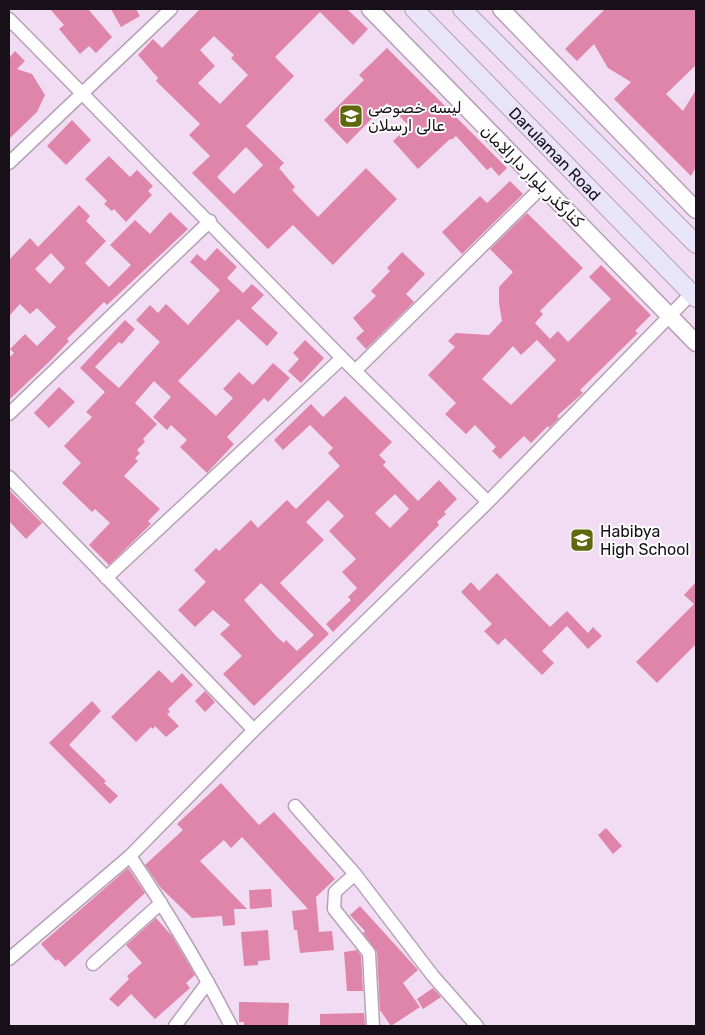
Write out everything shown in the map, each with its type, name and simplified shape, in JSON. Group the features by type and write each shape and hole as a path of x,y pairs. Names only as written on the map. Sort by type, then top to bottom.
{"main road":[{"name":"Darulaman Road","path":"414,9 694,296"},
{"path":"462,9 696,244"}],"street":[{"path":"9,162 171,9"},
{"name":"کنارگذر بلوار دارالامان","path":"370,9 696,343"},
{"path":"501,9 695,206"},
{"path":"9,19 342,358 488,502"},
{"path":"355,371 542,187"},
{"path":"9,414 210,222"},
{"path":"9,959 130,856 254,730 488,502 670,316 694,296"},
{"path":"106,578 342,358"},
{"path":"9,477 254,730"},
{"path":"295,806 355,874 433,976 477,1026"},
{"path":"130,856 161,903 208,982 231,1026"},
{"path":"355,874 335,892 334,909 369,953 373,1026"},
{"path":"93,964 161,903"},
{"path":"175,1026 208,982"}],"building":[{"path":"50,9 88,9 112,37 96,53 89,46 80,54 59,29 64,25"},
{"path":"111,9 136,9 140,16 121,27"},
{"path":"200,9 347,9 368,29 353,45 320,12 275,57 294,76 246,126 284,163 279,168 295,187 292,190 318,217 366,168 397,199 333,265 293,225 268,249 192,173 210,156 189,135 200,124 156,81 158,78 138,55 153,39 162,48","holes":["214,36 234,55 231,58 248,75 220,104 198,83 215,66 200,50","246,147 263,165 234,194 217,177"]},
{"path":"605,9 696,9 696,65 666,94 683,111 696,90 696,167 691,176 614,99 631,82 608,68 594,44 577,61 565,49"},
{"path":"387,48 507,168 499,176 491,167 487,170 456,136 450,139 418,169 393,141 409,126 387,103 347,144 324,120 364,80 359,75"},
{"path":"15,51 25,61 17,69 32,74 45,95 37,112 9,139 9,58"},
{"path":"72,120 91,140 66,165 47,146"},
{"path":"109,156 130,177 137,170 153,186 148,191 152,195 126,222 114,209 112,211 104,204 107,201 85,179"},
{"path":"510,181 523,194 462,254 442,232 480,196 487,203"},
{"path":"79,205 90,216 86,221 106,241 85,263 109,287 131,265 110,245 135,220 150,234 170,212 188,229 107,305 104,302 67,339 69,341 51,360 9,400 9,358 14,353 10,349 25,334 37,346 56,327 37,308 30,314 20,304 9,316 9,260 30,238 38,247","holes":["51,253 65,268 50,284 35,269"]},
{"path":"527,213 583,268 540,311 543,314 535,323 550,339 558,331 568,342 611,299 589,277 601,265 651,315 635,331 638,333 580,390 583,393 557,416 559,418 549,428 548,426 531,443 524,436 500,459 492,451 496,447 475,425 466,434 445,414 456,403 428,375 455,347 448,341 456,333 489,335 502,321 499,287 513,272 490,249","holes":["537,340 556,360 511,405 482,379 513,346 521,355"]},
{"path":"217,248 237,267 227,278 243,293 252,284 264,295 251,308 278,333 267,346 238,319 178,381 216,416 233,398 223,389 239,372 253,385 273,363 290,378 268,402 264,398 227,437 234,444 207,473 180,447 187,440 171,425 167,430 153,417 171,397 154,381 135,403 157,424 143,439 145,442 137,450 140,453 135,458 138,461 124,476 160,509 148,521 151,524 109,565 89,545 110,523 95,509 92,512 62,483 81,463 64,446 92,417 86,412 105,392 80,368 125,320 135,329 122,344 119,342 95,367 119,388 160,342 136,320 150,305 158,313 166,304 188,325 220,290 190,262 197,254 205,261"},
{"path":"402,252 425,274 406,294 414,302 366,349 356,338 364,331 353,318 376,296 371,291 390,271 387,268"},
{"path":"305,340 324,358 301,383 288,371 299,359 293,353"},
{"path":"59,387 75,402 49,428 34,413"},
{"path":"345,396 392,442 379,455 386,462 383,465 418,501 439,480 457,499 444,512 446,514 437,522 439,525 333,632 326,624 351,600 348,597 357,588 342,572 356,559 329,531 344,516 328,500 306,522 324,540 280,583 329,634 254,706 223,674 242,656 220,634 230,625 213,610 195,627 178,610 206,582 194,570 216,548 219,551 251,520 258,528 287,500 296,509 340,466 328,453 333,448 310,425 283,450 274,440 311,404 323,417","holes":["395,494 409,509 390,528 375,513","261,583 314,635 297,651 286,640 284,643 277,637 244,600"]},
{"path":"9,490 42,523 26,539 9,521"},
{"path":"497,573 550,627 567,611 588,633 593,627 602,636 588,649 567,626 542,651 554,663 542,675 505,638 498,645 484,631 492,624 461,592 471,582 479,591"},
{"path":"696,582 696,644 657,683 636,662 694,604 684,595"},
{"path":"159,670 172,683 182,673 193,685 168,709 170,712 167,714 179,726 166,737 155,726 153,729 151,727 136,742 111,717"},
{"path":"205,691 215,702 205,712 195,701"},
{"path":"92,701 101,711 69,745 106,781 104,783 118,796 110,804 49,743"},
{"path":"221,783 259,825 274,812 335,879 316,897 319,932 332,931 334,950 300,953 297,930 294,930 292,911 308,909 242,837 231,848 224,840 200,861 247,909 234,909 235,925 223,926 222,916 192,918 161,888 145,865 183,830 177,824"},
{"path":"606,828 622,846 613,854 598,835"},
{"path":"128,868 145,893 65,967 58,959 56,961 41,944"},
{"path":"271,889 272,907 250,909 249,890"},
{"path":"360,906 418,970 403,983 420,1007 391,1026 380,1010 377,952 363,933 365,931 350,915"},
{"path":"156,918 172,936 195,975 186,983 190,988 155,1019 131,994 118,1007 109,999 129,979 127,976 142,963 126,945"},
{"path":"268,930 270,960 258,961 258,965 244,966 241,932"},
{"path":"357,950 361,956 363,991 347,991 344,952"},
{"path":"433,988 441,997 423,1009 417,999"},
{"path":"239,1002 289,1003 288,1026 244,1026 244,1022 239,1022"},
{"path":"364,1013 365,1026 320,1026 320,1014"}],"place":[{"name":"لیسه خصوصی عالی ارسلان","path":"351,116"},
{"name":"Habibya High School","path":"582,540"}]}
